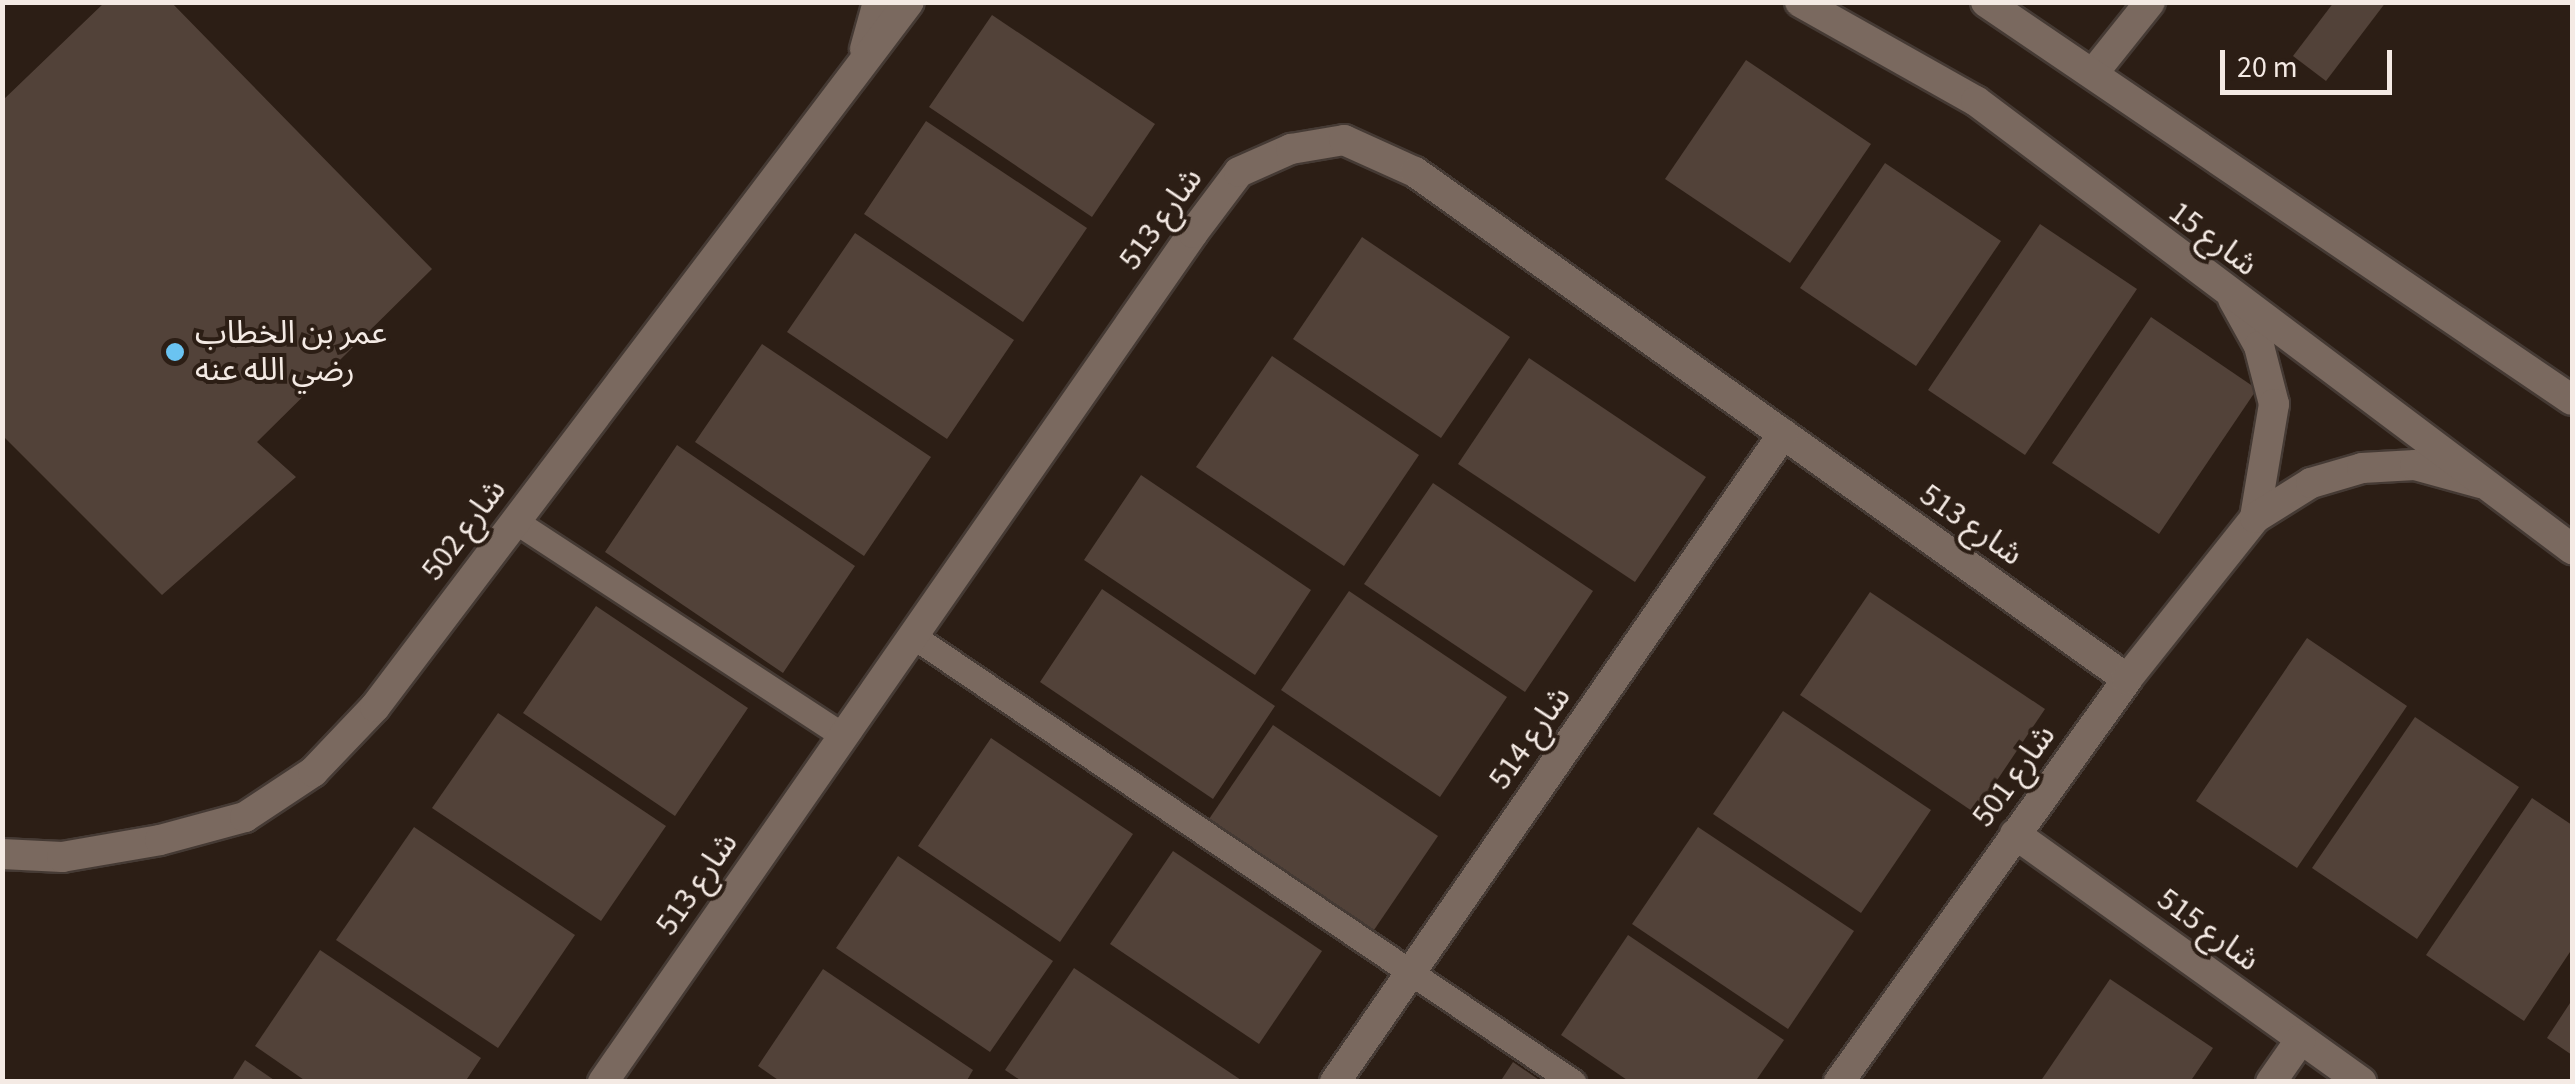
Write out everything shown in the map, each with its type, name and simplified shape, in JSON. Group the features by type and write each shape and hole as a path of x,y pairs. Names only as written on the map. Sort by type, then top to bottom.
{"street":[{"name":"شارع 502","path":"862,62 878,2"},
{"name":"شارع 502","path":"2,854 62,857 245,817 313,772 375,706 909,2"},
{"name":"شارع 15","path":"1800,2 1976,102 2233,299 2572,548"},
{"path":"1986,2 2094,71 2566,392"},
{"path":"2094,71 2150,2"},
{"name":"شارع 513","path":"603,1082 1239,172 1291,149 1344,140 1415,172 2127,679"},
{"name":"شارع 501","path":"2233,299 2259,346 2274,404 2255,518"},
{"name":"شارع 514","path":"1335,1082 1783,434"},
{"name":"شارع 501","path":"1839,1082 2127,679 2255,518 2311,482 2362,468 2415,465 2481,483"},
{"name":"شارع 515","path":"2015,834 2361,1082"},
{"path":"2272,1082 2301,1039"}],"lane":[{"path":"515,521 843,736"},
{"path":"913,636 1572,1082"}],"building":[{"name":"عمر بن الخطاب رضي الله عنه","path":"105,2 171,2 432,269 257,442 296,477 162,595 2,435 2,101"},
{"path":"2334,2 2386,2 2326,81 2293,56"},
{"path":"992,15 1155,124 1092,217 929,107"},
{"path":"1746,60 1871,144 1790,263 1665,179"},
{"path":"926,121 1087,228 1023,322 864,214"},
{"path":"1885,163 2001,241 1916,366 1800,288"},
{"path":"2040,224 2137,289 2025,455 1928,390"},
{"path":"855,233 1014,340 947,439 787,332"},
{"path":"1362,237 1510,337 1441,438 1293,339"},
{"path":"2151,317 2257,389 2159,534 2052,463"},
{"path":"762,344 931,457 864,556 695,442"},
{"path":"1272,356 1419,455 1344,566 1196,467"},
{"path":"1529,358 1706,477 1635,582 1458,464"},
{"path":"677,445 855,566 783,673 605,552"},
{"path":"1141,475 1311,590 1255,675 1084,560"},
{"path":"1433,483 1593,591 1525,692 1364,584"},
{"path":"1102,589 1275,706 1213,799 1040,682"},
{"path":"1349,591 1507,697 1440,797 1281,690"},
{"path":"1870,592 2045,709 1975,813 1800,695"},
{"path":"596,606 748,708 675,816 523,713"},
{"path":"2307,638 2407,706 2297,868 2196,801"},
{"path":"1783,711 1931,810 1861,913 1713,814"},
{"path":"498,713 666,826 601,921 432,808"},
{"path":"2415,717 2519,787 2417,939 2312,868"},
{"path":"1273,725 1438,836 1374,930 1209,819"},
{"path":"991,738 1133,834 1060,942 918,846"},
{"path":"2532,798 2572,825 2572,949 2524,1021 2426,955"},
{"path":"414,827 575,935 498,1048 336,940"},
{"path":"1698,827 1854,931 1788,1029 1632,924"},
{"path":"1173,851 1322,951 1259,1044 1110,944"},
{"path":"898,856 1053,961 990,1052 836,948"},
{"path":"1628,935 1784,1040 1755,1082 1630,1082 1561,1035"},
{"path":"320,950 481,1058 465,1082 307,1082 255,1046"},
{"path":"1074,968 1244,1082 1023,1082 1005,1070"},
{"path":"823,969 973,1070 966,1082 781,1082 758,1066"},
{"path":"2110,979 2213,1048 2190,1082 2040,1082"},
{"path":"2572,1000 2572,1055 2547,1038"},
{"path":"245,1060 277,1082 231,1082"},
{"path":"1513,1062 1542,1082 1500,1082"}],"place":[{"name":"عمر بن الخطاب رضي الله عنه","path":"175,352"}]}
